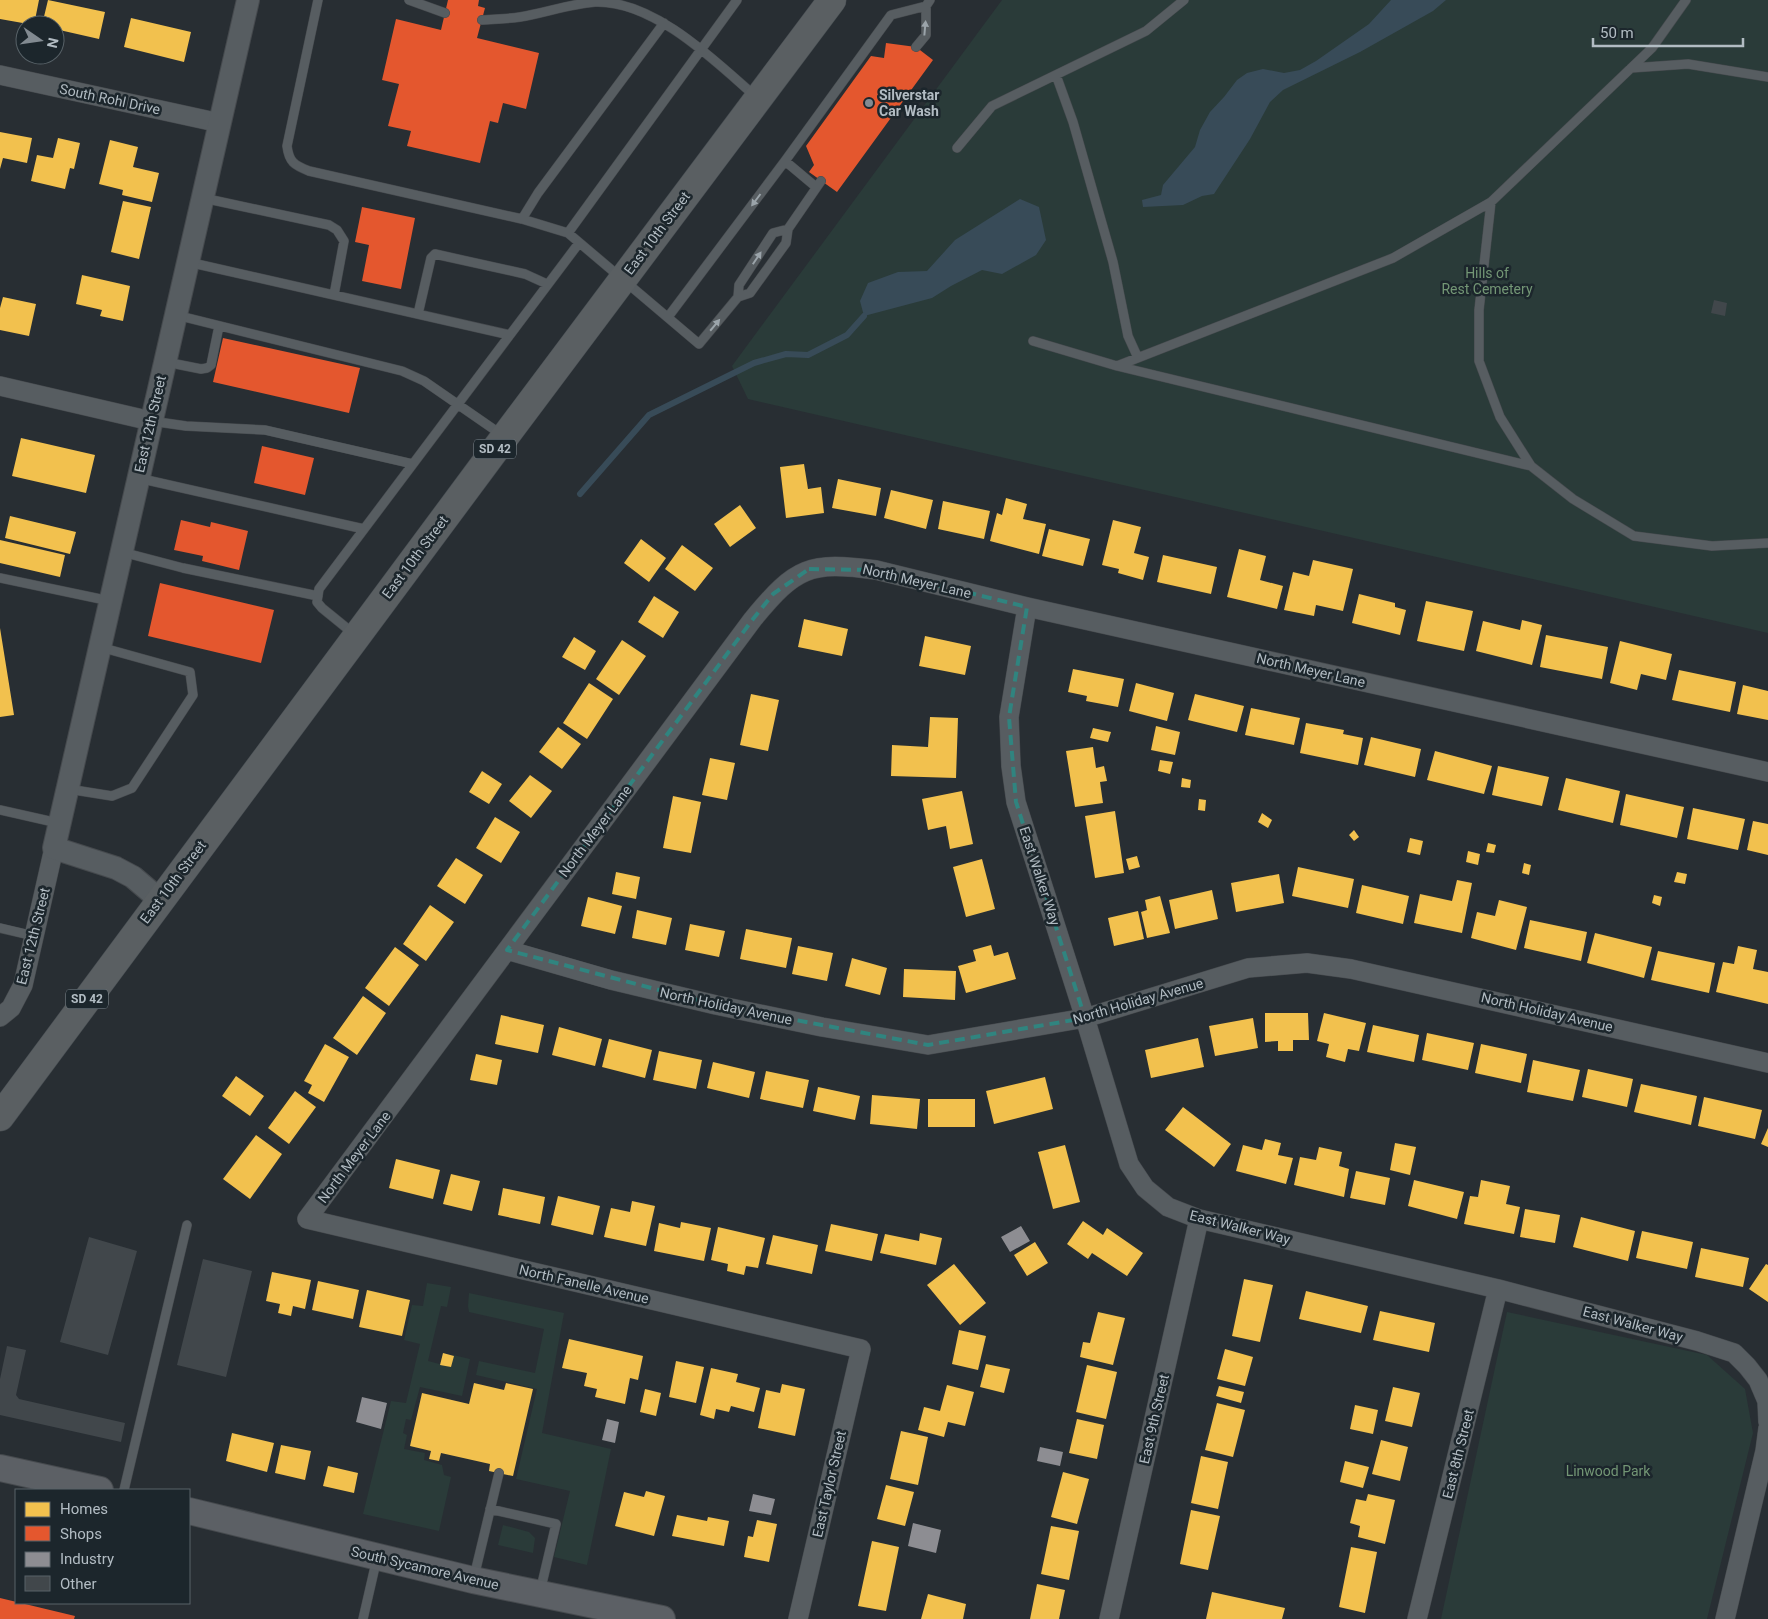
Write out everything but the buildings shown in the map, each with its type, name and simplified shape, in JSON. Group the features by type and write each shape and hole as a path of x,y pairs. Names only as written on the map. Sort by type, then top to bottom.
{"main road":[{"name":"East 10th Street","path":"0,1117 504,437 832,0"},
{"path":"0,1468 95,1489"},
{"name":"South Sycamore Avenue","path":"190,1511 473,1580 662,1619"}],"street":[{"name":"East 12th Street","path":"0,1017 11,1008 23,985 248,0"},
{"name":"South Rohl Drive","path":"0,75 220,123"},
{"path":"0,386 151,421"},
{"name":"North Meyer Lane","path":"307,1219 753,618 773,594 793,578 809,569 827,566 850,566 876,570 1027,607 1768,772"},
{"name":"East Walker Way","path":"1027,607 1009,717 1013,784 1016,802 1085,1018 1129,1164 1145,1188 1168,1207 1199,1219 1498,1289 1697,1341 1734,1353 1758,1380 1767,1401 1768,1422"},
{"path":"54,848 116,868 133,877 160,900"},
{"name":"North Holiday Avenue","path":"507,950 611,980 716,1005 822,1027 928,1045 1085,1018 1248,968 1307,963 1351,969 1768,1063"},
{"name":"North Fanelle Avenue","path":"307,1219 861,1349"},
{"name":"East 9th Street","path":"1109,1619 1199,1219"},
{"name":"East 8th Street","path":"1417,1619 1498,1289"},
{"name":"East Taylor Street","path":"798,1619 861,1349"},
{"path":"1725,1619 1768,1428"}],"lane":[{"path":"318,0 287,146 288,155 292,162 309,171 522,218 568,233 699,344 738,297 750,292 786,243 788,229 818,184 785,161"},
{"path":"409,0 445,13"},
{"path":"568,233 737,0"},
{"path":"957,148 992,106 1146,31 1184,0"},
{"path":"1117,366 1393,258 1491,202 1652,48 1686,0"},
{"path":"482,20 520,17 569,5 598,2 634,7 664,23 702,49 758,99"},
{"path":"668,317 891,15 928,3 926,35 916,48"},
{"path":"522,218 538,193 664,23"},
{"path":"1631,68 1688,64 1768,77"},
{"path":"1056,75 1073,122 1113,262 1128,336 1138,358"},
{"path":"202,198 329,225 336,230 344,241 334,295"},
{"path":"1491,202 1479,310 1479,361 1500,417 1530,466 1573,500 1634,536 1712,546 1768,543"},
{"path":"738,297 739,285 774,233 788,229"},
{"path":"356,636 317,602 319,589 578,242"},
{"path":"418,314 431,258 435,254 525,274 548,284"},
{"path":"188,262 510,334"},
{"path":"175,315 402,371 424,381 504,437"},
{"path":"164,362 202,369 207,368 211,364 219,326"},
{"path":"1032,341 1117,366 1530,466"},
{"path":"151,421 186,426 266,430 412,464"},
{"path":"138,478 364,529"},
{"path":"121,552 183,568 318,596"},
{"path":"0,578 110,601"},
{"path":"67,789 112,796 132,788 193,696 190,672 100,647"},
{"path":"0,810 59,823"},
{"path":"0,928 34,936"},
{"path":"124,1489 186,1225"},
{"path":"473,1580 499,1473"},
{"path":"490,1509 556,1524 540,1594"},
{"path":"363,1619 377,1558"}],"highlighted area":[{"path":"809,569 876,570 1027,607 1009,717 1016,802 1085,1018 928,1045 716,1005 507,950 753,619 773,594"}],"green space":[{"name":"Hills of Rest Cemetery","path":"1002,0 1768,0 1768,633 748,399 732,366"},
{"path":"427,1283 451,1287 447,1307 441,1306 428,1361 451,1367 453,1355 470,1359 462,1396 420,1387 411,1420 406,1419 403,1433 407,1435 404,1449 425,1453 424,1460 442,1465 444,1475 451,1477 439,1531 363,1514 391,1401 406,1403 420,1344 404,1340 412,1305 423,1306"},
{"path":"469,1293 564,1313 542,1433 611,1449 587,1565 554,1557 570,1491 516,1479 537,1389 476,1375 479,1361 535,1373 544,1329 469,1312"},
{"name":"Linwood Park","path":"1507,1312 1707,1355 1745,1389 1753,1433 1707,1619 1441,1619"},
{"path":"503,1525 529,1532 535,1538 533,1553 498,1545"}],"water":[{"path":"1391,0 1446,0 1433,11 1360,52 1283,90 1270,102 1250,139 1214,194 1202,196 1183,205 1143,207 1142,200 1161,195 1163,185 1195,147 1200,130 1210,112 1237,80 1247,73 1263,69 1284,73 1300,70 1369,24"},
{"path":"1020,199 1039,207 1046,240 1036,255 1002,274 982,270 932,298 864,316 860,301 868,283 898,272 927,271 955,240"}],"waterway":[{"path":"580,494 649,415 754,363 786,354 808,355 847,335 864,316"}],"place":[{"name":"Silverstar Car Wash","path":"869,103"}]}
